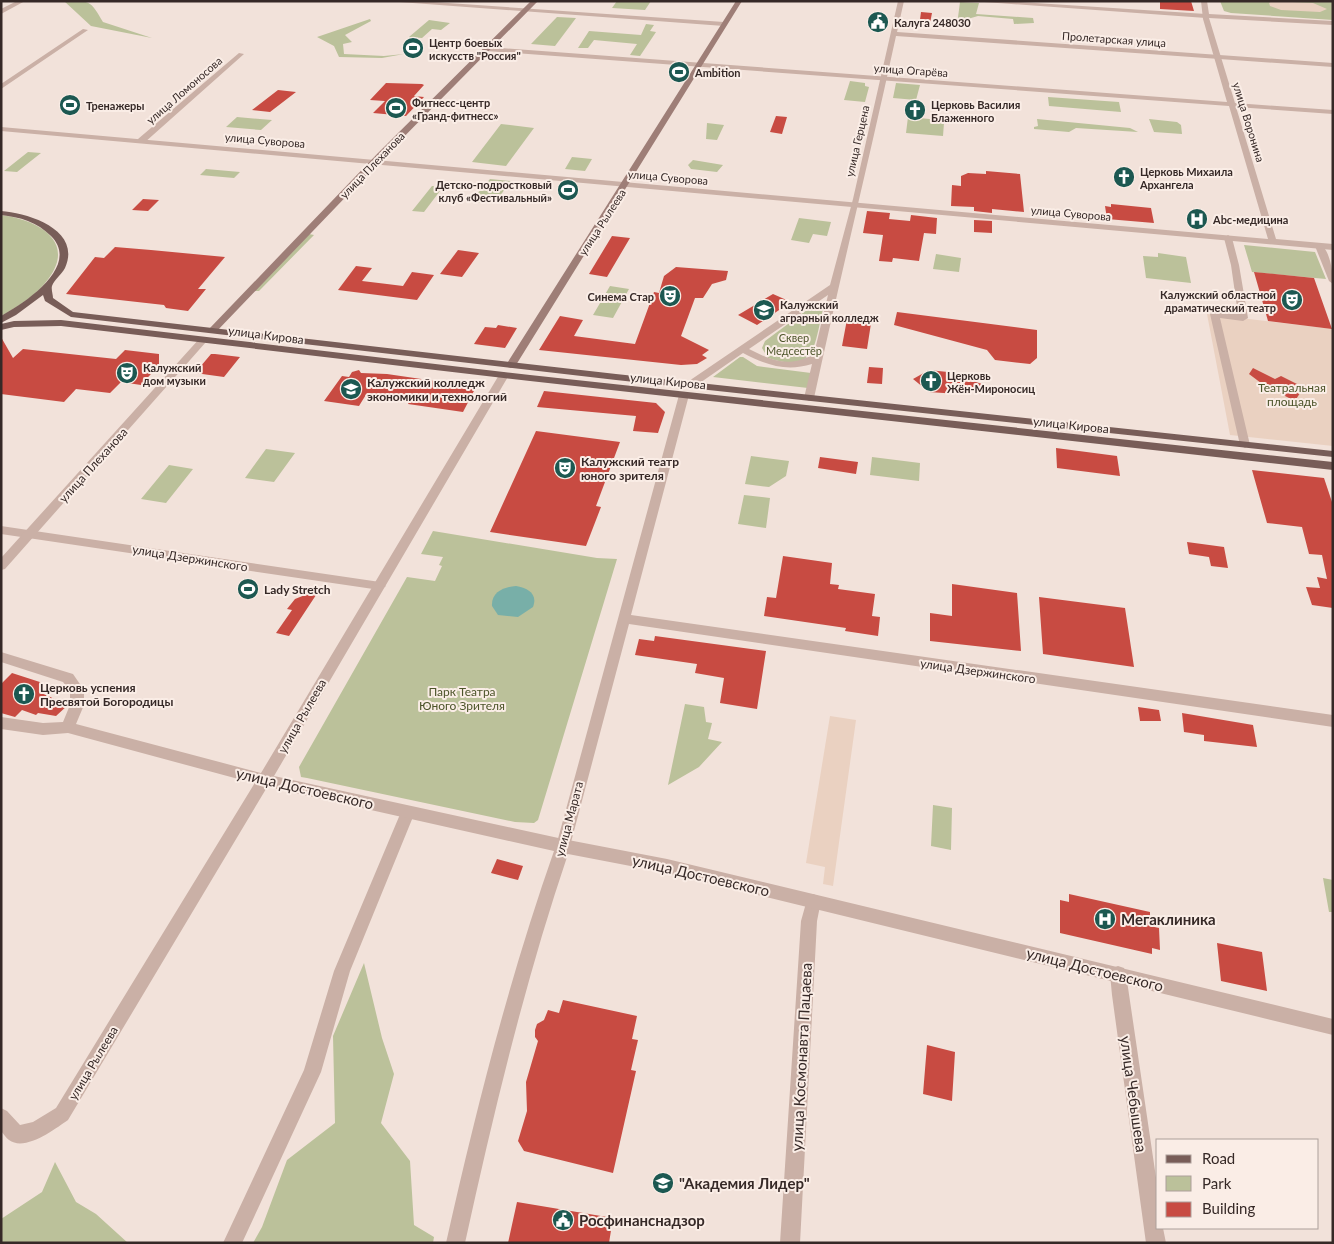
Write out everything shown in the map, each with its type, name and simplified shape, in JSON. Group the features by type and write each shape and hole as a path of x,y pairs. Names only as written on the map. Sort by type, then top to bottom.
{"main road":[{"name":"улица Плеханова","path":"212,331 375,161 534,1"},
{"name":"улица Рылеева","path":"508,370 739,1"},
{"path":"1,213 28,218 44,224 56,233 62,244 64,256 60,269 48,287 36,298 1,320"},
{"name":"улица Кирова","path":"48,287 48,299 71,314 508,370"},
{"name":"улица Кирова","path":"1,327 55,323 203,340 508,370 1333,466"},
{"path":"203,340 212,331"},
{"name":"улица Кирова","path":"687,390 809,398 1333,454"}],"street":[{"path":"1,12 22,1"},
{"path":"389,1 724,24"},
{"name":"улица Герцена","path":"809,398 901,1"},
{"path":"974,1 1333,23"},
{"path":"1205,5 1228,17"},
{"name":"улица Воронина","path":"1205,5 1206,16 1273,242"},
{"path":"1,87 85,30"},
{"name":"Пролетарская улица","path":"894,34 1333,65"},
{"name":"улица Огарёва","path":"487,49 883,80 1333,112"},
{"name":"улица Ломоносова","path":"141,141 241,54"},
{"name":"улица Суворова","path":"1,129 1333,247"},
{"path":"1228,238 1236,266 1243,318 1215,314 1245,445"},
{"path":"1320,246 1333,281"},
{"path":"687,390 742,349 834,286"},
{"name":"улица Плеханова","path":"1,566 203,340"},
{"path":"742,349 776,366 793,367 808,364 818,356"},
{"name":"улица Рылеева","path":"1,1117 16,1134 36,1131 62,1114 264,780 508,370"},
{"name":"улица Марата","path":"454,1243 483,1119 518,992 563,846 623,618 687,390"},
{"name":"улица Дзержинского","path":"1,530 380,586"},
{"name":"улица Дзержинского","path":"623,618 1333,721"},
{"path":"1,657 68,678 77,690 77,705 68,727"},
{"name":"улица Достоевского","path":"1,722 43,729 68,727 264,780 563,846 667,866 1333,1027"},
{"path":"232,1243 312,1072 342,971 408,812"},
{"name":"улица Космонавта Пацаева","path":"790,1243 809,921 813,901"},
{"name":"улица Чебышева","path":"1118,974 1156,1243"}],"green space":[{"path":"64,1 89,3 103,22 152,38 91,26"},
{"path":"617,1 651,1 645,10 612,8"},
{"path":"1220,1 1333,1 1333,20 1231,13 1224,11"},
{"path":"960,2 979,3 976,14 1033,18 1034,23 1014,24 1013,19 978,16 971,18 971,26 957,25"},
{"path":"557,17 576,18 555,46 531,44"},
{"path":"370,19 371,21 345,35 352,42 343,44 344,54 384,56 404,54 382,58 339,57 334,46 317,37"},
{"path":"429,20 450,23 441,30 432,29 422,38 409,37"},
{"path":"646,24 654,25 650,31 656,32 640,56 630,55 637,44 594,40 588,48 578,48 589,31 641,35"},
{"path":"850,81 865,83 865,86 869,87 865,102 844,100"},
{"path":"896,83 920,85 916,100 893,98"},
{"path":"1048,97 1119,102 1121,112 1049,106"},
{"path":"237,117 272,120 261,130 226,127"},
{"path":"908,117 951,121 944,123 943,136 906,133"},
{"path":"1037,119 1130,128 1138,132 1076,128 1069,132 1034,129 1034,127 1038,126"},
{"path":"1149,119 1177,122 1181,125 1182,134 1154,132"},
{"path":"707,123 724,125 717,140 706,139"},
{"path":"501,124 534,128 506,166 472,162"},
{"path":"28,152 41,153 17,172 4,171"},
{"path":"572,157 592,159 585,171 565,169"},
{"path":"693,160 723,165 717,172 691,169 688,165"},
{"path":"206,169 240,172 234,178 200,175"},
{"path":"490,179 511,181 495,200 486,203 470,202"},
{"path":"432,186 443,187 424,212 412,211"},
{"path":"1,215 14,217 38,226 48,233 55,242 58,252 56,264 45,284 28,299 1,316"},
{"path":"799,218 831,222 827,236 813,234 809,243 791,240"},
{"path":"309,234 314,235 259,291 254,291"},
{"path":"1244,245 1315,252 1326,279 1252,272"},
{"path":"1158,253 1186,257 1191,283 1146,278 1143,256 1158,257"},
{"path":"936,254 961,258 959,272 933,269"},
{"path":"610,286 629,289 613,318 593,315"},
{"name":"Сквер Медсестёр","path":"811,307 823,309 817,335 810,353 804,359 796,362 784,362 768,358 762,348 765,341"},
{"name":"Сквер Медсестёр","path":"740,357 757,366 811,373 808,388 713,377"},
{"path":"266,449 295,453 274,482 245,478"},
{"path":"751,456 789,461 786,476 769,487 745,484"},
{"path":"872,457 920,463 919,481 870,475"},
{"path":"169,465 193,469 166,503 141,499"},
{"path":"744,495 770,498 766,528 738,524"},
{"name":"Парк Театра Юного Зрителя","path":"433,531 597,558 617,559 538,820 534,823 515,822 301,777 299,767 407,577 435,581 442,566 439,565 443,557 421,554"},
{"path":"685,704 704,707 706,722 712,723 708,739 722,742 699,767 668,785"},
{"path":"933,805 952,808 951,850 931,846"},
{"path":"1323,878 1333,880 1333,912 1329,912"},
{"path":"364,963 382,1038 394,1074 381,1123 410,1161 414,1225 434,1237 433,1243 253,1243 262,1227 287,1160 335,1123 333,1036"},
{"path":"55,1162 76,1202 96,1214 128,1243 1,1243 1,1219 42,1192"}],"shaded area":[{"path":"1272,1 1313,3 1327,9 1320,12 1281,10 1270,6 1269,3"},
{"name":"Театральная площадь","path":"1207,314 1333,329 1333,446 1230,435"},
{"path":"830,716 856,720 833,886 823,884 825,867 806,863"}],"water":[{"path":"516,586 531,592 534,599 533,607 518,617 498,615 492,606 494,597 503,589"}],"building":[{"path":"1160,1 1191,1 1194,11 1160,9"},
{"path":"921,12 932,13 929,28 919,27"},
{"name":"Фитнесс-центр «Гранд-фитнесс»","path":"386,83 422,84 424,85 414,96 424,97 406,116 373,113 385,101 370,100"},
{"path":"278,90 296,92 270,112 252,110"},
{"path":"776,116 787,117 782,134 770,132"},
{"path":"986,171 1020,174 1024,212 992,209 992,213 974,211 974,207 951,206 952,185 961,186 961,176 968,173 986,174"},
{"path":"143,199 159,200 148,211 132,210"},
{"path":"1111,204 1151,208 1154,223 1107,219 1105,206 1111,207"},
{"path":"867,211 890,213 889,219 910,221 911,215 937,218 936,234 924,233 919,261 893,258 892,262 879,261 883,235 863,233"},
{"path":"974,220 992,221 992,233 974,232"},
{"path":"612,236 630,238 607,277 589,274"},
{"path":"115,247 225,257 198,289 206,289 188,311 166,308 164,305 66,294 95,257 104,258"},
{"path":"458,250 479,253 462,277 440,274"},
{"path":"356,266 372,268 362,281 403,286 412,272 434,275 417,300 338,290"},
{"path":"676,267 728,271 726,280 712,284 703,298 695,298 681,336 709,350 702,355 707,358 697,364 681,365 539,350 560,316 583,320 574,336 635,344 654,292 659,293 664,276"},
{"name":"Калужский областной драматический театр","path":"1254,272 1314,278 1332,329 1268,321"},
{"name":"Калужский аграрный колледж","path":"773,294 791,302 757,325 738,315"},
{"path":"897,312 1037,330 1037,358 1030,364 995,360 987,350 894,325"},
{"path":"848,314 872,317 867,349 842,346"},
{"path":"498,325 517,328 505,348 474,344 485,327 496,328"},
{"path":"1,337 13,358 23,349 116,359 125,350 159,354 159,365 141,385 121,382 110,393 76,389 64,402 1,394"},
{"path":"211,354 240,357 224,377 195,373"},
{"path":"869,367 883,368 882,384 867,383"},
{"path":"1253,368 1275,379 1281,376 1297,384 1295,390 1300,393 1295,401 1265,386 1249,374"},
{"path":"359,370 361,373 387,374 476,387 463,412 408,404 411,399 367,393 359,406 324,401 342,376 349,377 352,372"},
{"name":"Церковь Жён-Мироносиц","path":"929,370 957,373 964,378 991,387 964,391 958,394 929,392 913,379"},
{"path":"544,391 656,403 665,412 658,433 633,431 636,416 537,407"},
{"name":"Калужский театр юного зрителя","path":"536,431 620,442 596,506 601,507 586,546 490,532"},
{"path":"1056,448 1117,456 1120,476 1057,468"},
{"path":"820,457 858,462 856,474 818,468"},
{"path":"1252,470 1324,478 1333,505 1333,608 1312,605 1306,587 1320,588 1317,577 1327,579 1322,555 1309,554 1302,527 1267,523"},
{"path":"1187,542 1224,547 1228,568 1211,566 1209,557 1189,554"},
{"path":"783,556 832,563 830,584 839,585 838,589 875,594 872,616 880,617 878,636 845,631 846,628 764,616 767,597 776,598"},
{"path":"952,584 1017,593 1021,651 930,641 930,613 952,616"},
{"path":"320,589 289,636 276,633 292,610 287,609 295,599"},
{"path":"1039,597 1125,608 1134,667 1043,654"},
{"path":"655,636 766,651 757,709 720,703 724,678 695,673 697,664 635,655 639,639 654,641"},
{"name":"Церковь успения Пресвятой Богородицы","path":"12,673 46,684 39,692 68,705 56,716 38,713 36,715 22,710 15,717 1,713 1,684"},
{"path":"1138,707 1159,710 1161,721 1140,721"},
{"path":"1182,713 1253,725 1257,747 1204,741 1204,735 1184,732"},
{"path":"497,859 523,866 518,880 491,873"},
{"name":"Мегаклиника","path":"1069,894 1150,912 1150,926 1159,928 1160,950 1152,948 1152,954 1060,933 1060,900 1069,902"},
{"path":"1217,943 1262,952 1267,991 1221,981"},
{"path":"563,1000 637,1016 632,1039 638,1040 631,1070 636,1071 613,1173 524,1151 518,1141 527,1111 526,1082 538,1041 535,1037 535,1030 537,1024 544,1020 548,1010 559,1013"},
{"path":"927,1045 955,1052 952,1101 923,1094"},
{"name":"Росфинанснадзор","path":"517,1202 613,1218 609,1243 508,1243"}],"place":[{"name":"Калуга 248030","path":"878,22"},
{"name":"Центр боевых искусств \"Россия\"","path":"413,48"},
{"name":"Ambition","path":"679,72"},
{"name":"Тренажеры","path":"70,105"},
{"name":"Фитнесс-центр «Гранд-фитнесс»","path":"396,108"},
{"name":"Церковь Василия Блаженного","path":"915,110"},
{"name":"Церковь Михаила Архангела","path":"1124,177"},
{"name":"Детско-подростковый клуб «Фестивальный»","path":"568,190"},
{"name":"Abc-медицина","path":"1197,219"},
{"name":"Синема Стар","path":"670,296"},
{"name":"Калужский областной драматический театр","path":"1292,300"},
{"name":"Калужский аграрный колледж","path":"764,310"},
{"name":"Калужский дом музыки","path":"127,373"},
{"name":"Церковь Жён-Мироносиц","path":"931,381"},
{"name":"Калужский колледж экономики и технологий","path":"351,389"},
{"name":"Калужский театр юного зрителя","path":"565,468"},
{"name":"Lady Stretch","path":"248,589"},
{"name":"Церковь успения Пресвятой Богородицы","path":"24,694"},
{"name":"Мегаклиника","path":"1105,919"},
{"name":"\"Академия Лидер\"","path":"663,1183"},
{"name":"Росфинанснадзор","path":"563,1220"}]}
